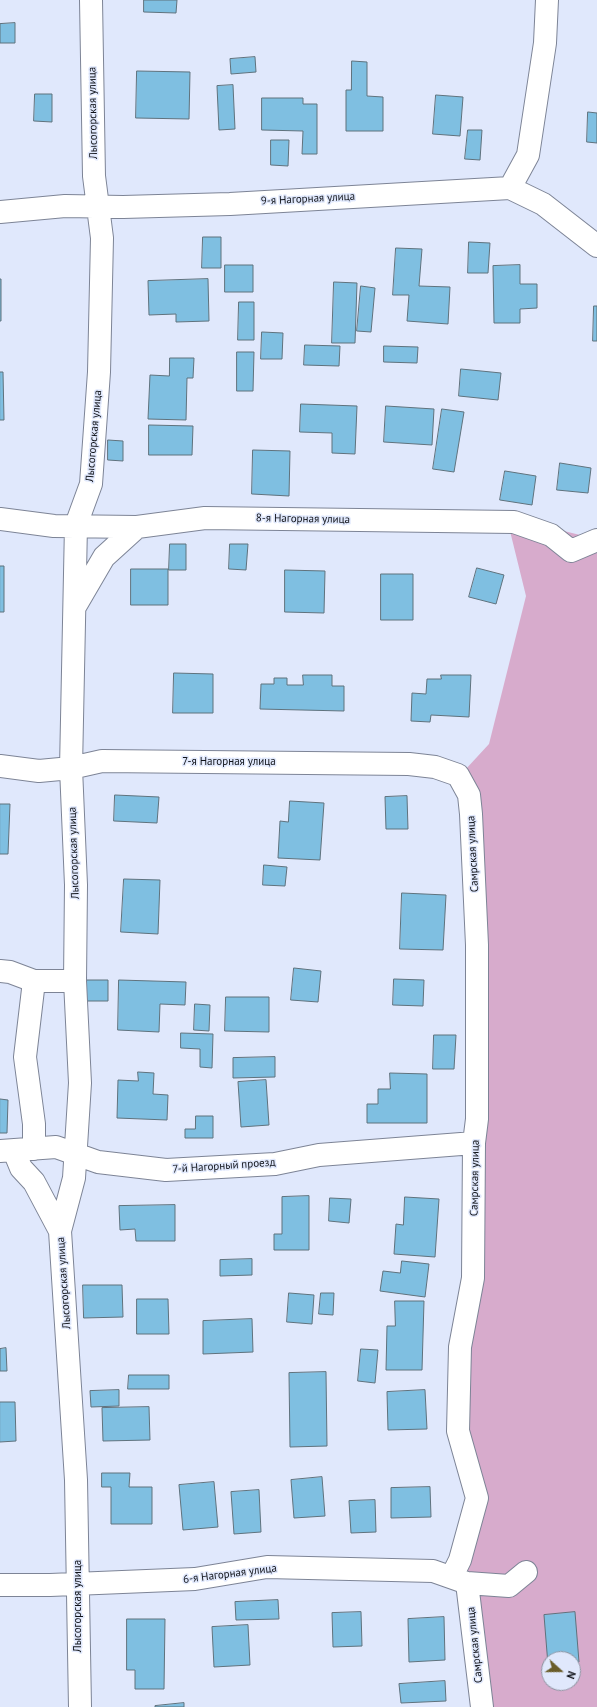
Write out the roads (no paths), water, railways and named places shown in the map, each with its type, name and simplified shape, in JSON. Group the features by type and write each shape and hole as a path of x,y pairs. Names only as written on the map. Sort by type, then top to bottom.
{"street":[{"name":"Лысогорская улица","path":"80,1707 76,1480 60,1231 74,1178 77,1154 80,1083 75,981 76,885 71,768 76,525 91,484 99,372 102,238 94,176 91,0"},
{"path":"510,188 528,155 546,43 547,0"},
{"name":"9-я Нагорная улица","path":"0,212 65,206 98,205 123,207 230,204 510,188 543,204 597,246"},
{"name":"8-я Нагорная улица","path":"0,519 54,526 76,525 137,527 205,518 514,522 551,535 571,551 597,540"},
{"path":"74,608 104,557 137,527"},
{"name":"7-я Нагорная улица","path":"0,766 38,771 71,768 102,761 409,764 435,767 458,775"},
{"name":"Самрская улица","path":"458,775 469,795 477,945 477,1119 474,1143 473,1278 460,1347 458,1431 477,1498 460,1560 460,1580 482,1707"},
{"path":"0,971 10,972 34,981 75,981"},
{"path":"34,981 25,1057 34,1124 16,1150 21,1168 34,1182 60,1231"},
{"name":"7-й Нагорный проезд","path":"16,1150 56,1147 98,1162 166,1170 275,1164 319,1155 474,1143"},
{"name":"6-я Нагорная улица","path":"0,1585 195,1580 267,1568 433,1572 460,1580 509,1586 526,1572"}]}
